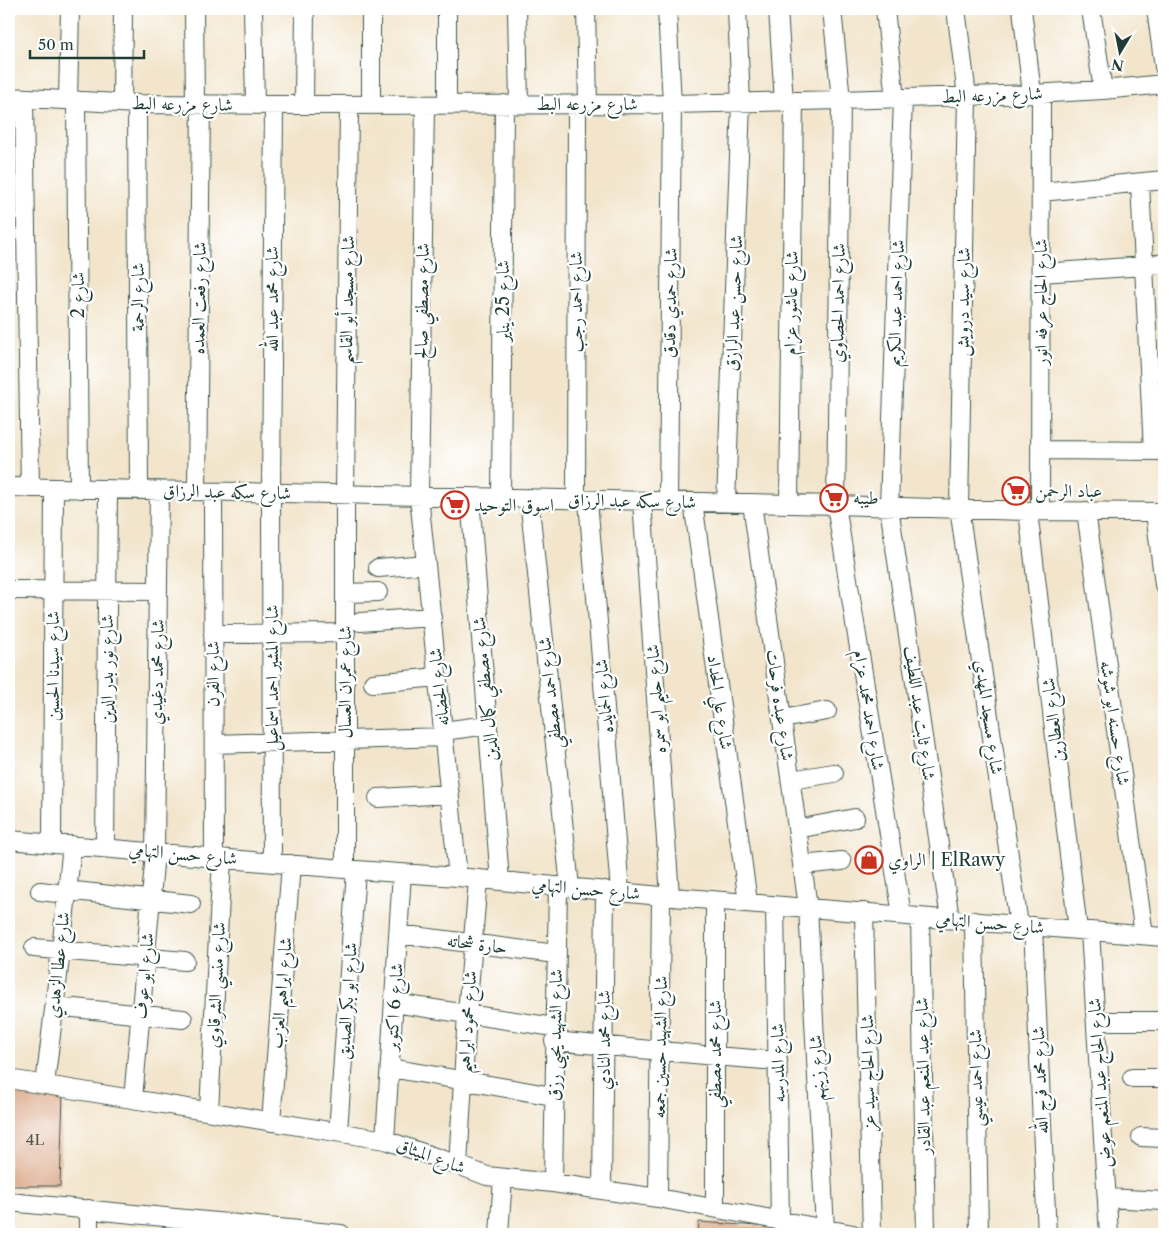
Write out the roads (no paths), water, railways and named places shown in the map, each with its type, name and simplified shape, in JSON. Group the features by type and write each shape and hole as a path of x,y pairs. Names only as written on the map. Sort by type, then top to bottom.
{"street":[{"name":"شارع 2","path":"70,9 79,489"},
{"name":"شارع الرحمة","path":"123,9 129,104 139,490"},
{"name":"شارع رفعت العمده","path":"194,9 198,104 205,492"},
{"path":"253,9 255,104"},
{"path":"304,105 305,9"},
{"path":"371,9 371,105"},
{"path":"447,9 447,104"},
{"name":"شارع 25 يناير","path":"501,498 516,9"},
{"name":"شارع احمد رجب","path":"582,500 582,104 586,9"},
{"name":"شارع حمدي دقدق","path":"667,9 672,104 668,502"},
{"name":"شارع حسن عبد الرازق","path":"726,503 741,103 737,9"},
{"name":"شارع عاشور عزام","path":"778,9 789,102 788,504"},
{"name":"شارع احمد الحصاوي","path":"832,9 841,100 836,505"},
{"name":"شارع احمد عبد الكريم","path":"885,9 899,98 889,507"},
{"name":"شارع سيد درويش","path":"956,9 967,96 959,508"},
{"name":"شارع الحاج عرفه انور","path":"1022,9 1036,94 1041,192 1040,450 1034,511"},
{"path":"1091,9 1103,90"},
{"path":"1156,9 1164,67"},
{"name":"شارع مزرعه البط","path":"16,97 129,104 672,104 1036,94 1164,84"},
{"path":"16,97 30,488"},
{"name":"شارع محمد عبد الله","path":"271,493 274,105"},
{"name":"شارع مسجد أبو القاسم","path":"346,495 349,105"},
{"name":"شارع مصطفي صالح","path":"419,496 425,105"},
{"path":"1041,192 1164,180"},
{"path":"1040,450 1159,452 1156,353 1144,266 1140,183"},
{"path":"1040,273 1164,263"},
{"name":"شارع سكه عبد الرزاق","path":"9,487 1034,511 1160,512"},
{"name":"شارع سيدنا الحسين","path":"52,843 54,488"},
{"name":"شارع نور بدر الدين","path":"105,848 108,490"},
{"name":"شارع محمد دغيدي","path":"155,853 159,491"},
{"name":"شارع الفرن","path":"205,492 213,634 218,857"},
{"name":"شارع المشير احمد اسماعيل","path":"271,493 272,862"},
{"name":"شارع عمران العسال","path":"346,495 345,741 351,869"},
{"name":"شارع الحضانه","path":"419,496 458,877"},
{"name":"شارع مصطفي كمال الدين","path":"470,497 500,881"},
{"name":"شارع احمد مصطفي","path":"529,498 564,887"},
{"name":"شارع الحمايده","path":"582,500 612,891"},
{"name":"شارع حليم ابو سمره","path":"642,501 666,896"},
{"name":"شارع علي الحداد","path":"693,502 748,902"},
{"name":"شارع عبده فرحات","path":"752,503 808,907"},
{"name":"شارع احمد محمد عزام","path":"836,505 911,916"},
{"name":"شارع ثابت عبد اللطيف","path":"889,507 950,920"},
{"name":"شارع مسجد المهدي","path":"959,508 1026,926"},
{"name":"شارع العطارين","path":"1034,511 1084,931"},
{"name":"شارع حسنه ابو شوشه","path":"1086,511 1144,935"},
{"path":"1160,512 1164,585"},
{"path":"378,568 426,564"},
{"path":"9,590 158,591"},
{"path":"345,593 378,592"},
{"path":"360,622 432,617"},
{"path":"213,634 346,633"},
{"path":"373,683 438,677"},
{"path":"782,719 827,712"},
{"path":"214,744 345,741 444,734 488,725"},
{"path":"791,780 834,773"},
{"path":"378,798 450,794"},
{"path":"797,829 855,818"},
{"name":"شارع حسن التهامي","path":"9,840 1164,937"},
{"name":"شارع عطا الزهدي","path":"45,1085 72,845"},
{"name":"شارع ابو عوف","path":"133,1099 155,853"},
{"name":"شارع منسي الشرقاوي","path":"209,1111 218,857"},
{"path":"802,865 842,861"},
{"name":"شارع ابراهيم العزب","path":"271,1122 291,864"},
{"name":"شارع ابو بكر الصديق","path":"338,1132 351,869"},
{"name":"شارع 6 اكتوبر","path":"385,1140 402,873"},
{"name":"شارع محمود ابراهيم","path":"458,1165 478,879"},
{"name":"شارع الشهيد يحيى رزق","path":"552,1184 556,954 564,887"},
{"path":"40,890 191,904"},
{"name":"شارع محمد النادي","path":"602,1190 604,1046 612,891"},
{"name":"شارع الشهيد حسين جمعه","path":"658,1198 660,1051 666,896"},
{"name":"شارع محمد مصطفي","path":"715,900 716,1208"},
{"name":"شارع المدرسه","path":"775,905 780,1220"},
{"name":"شارع زينهم","path":"808,907 825,1229"},
{"name":"شارع الحاج سيد عز","path":"864,912 872,1234"},
{"name":"شارع عبد المنعم عبد القادر","path":"911,916 926,1234"},
{"name":"شارع احمد عيسي","path":"974,921 979,1234"},
{"name":"شارع محمد فرج الله","path":"1026,926 1047,1234"},
{"name":"شارع الحاج عبد المنعم عوض","path":"1084,931 1096,1021 1110,1234"},
{"name":"حارة شحاته","path":"398,934 556,954"},
{"path":"34,948 184,960"},
{"path":"394,1003 468,1014 604,1046 778,1060"},
{"path":"54,1006 183,1019"},
{"path":"1096,1021 1164,1021"},
{"path":"390,1068 554,1096"},
{"path":"1132,1078 1164,1078"},
{"name":"شارع الميثاق","path":"9,1079 385,1140 487,1176 658,1198 853,1234"},
{"path":"1141,1137 1164,1138"},
{"path":"499,1234 503,1178"},
{"path":"1107,1198 1164,1201"},
{"path":"9,1202 341,1234"},
{"path":"89,1210 89,1234"}],"place":[{"name":"عباد الرحمن","path":"1016,491"},
{"name":"طيبه","path":"834,498"},
{"name":"اسوق التوحيد","path":"455,505"},
{"name":"الراوي | ElRawy","path":"869,860"}]}
